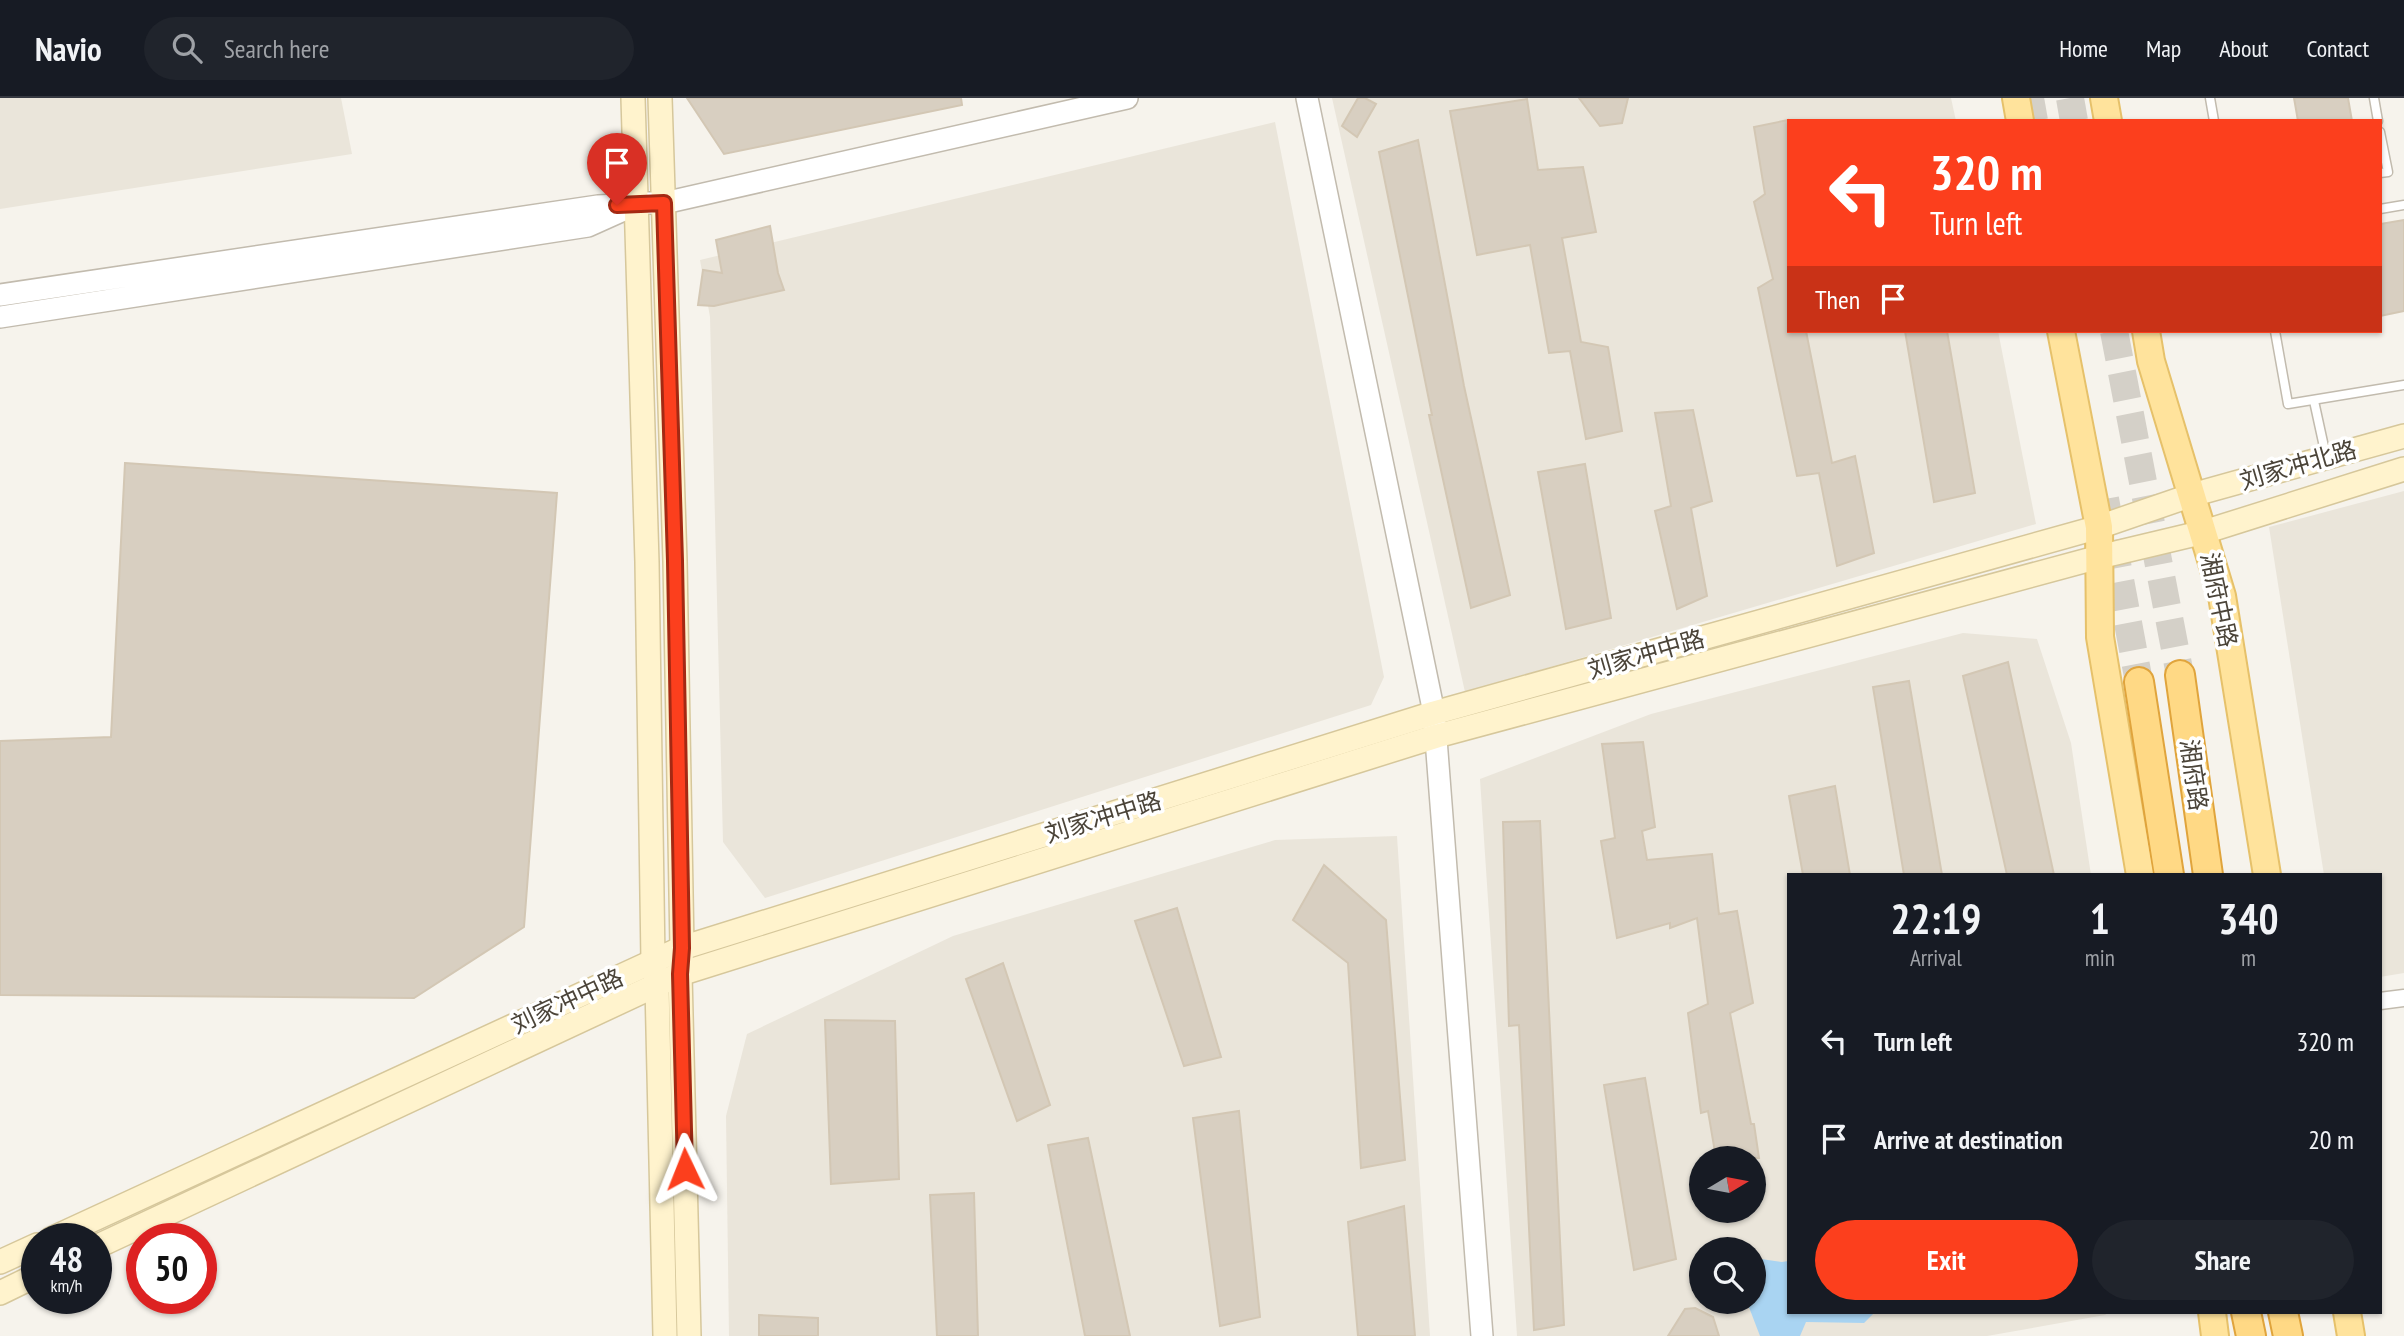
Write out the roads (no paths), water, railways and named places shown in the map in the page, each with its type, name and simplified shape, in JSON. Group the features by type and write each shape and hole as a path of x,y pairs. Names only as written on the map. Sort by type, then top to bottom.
{"highway":[{"name":"湘府路","path":"2180,675 2208,873"},
{"name":"湘府路","path":"2139,682 2169,873"},
{"path":"2246,1314 2251,1336"},
{"path":"2283,1314 2288,1336"}],"main road":[{"path":"632,98 647,562 653,961 657,986 665,1336"},
{"path":"660,98 675,561 682,948 680,974 690,1336"},
{"path":"2016,98 2020,119"},
{"path":"2104,98 2108,119"},
{"path":"2061,333 2099,527 2100,637 2140,873"},
{"name":"湘府中路","path":"2146,333 2151,361 2222,596 2267,873"},
{"name":"刘家冲北路","path":"2192,495 2404,436"},
{"name":"刘家冲北路","path":"2204,531 2404,470"},
{"name":"刘家冲中路","path":"86,1223 682,948 1434,713 2099,527 2192,495"},
{"name":"刘家冲中路","path":"112,1240 680,974 1437,736 2204,531"},
{"path":"0,1262 21,1252"},
{"path":"0,1293 21,1283"},
{"path":"2212,1314 2216,1336"},
{"path":"2347,1314 2351,1336"}],"street":[{"path":"0,295 584,208 664,203 1127,98"},
{"path":"1307,98 1434,713 1482,1336"},
{"path":"0,317 588,226 637,204"},
{"path":"2382,1001 2404,998"}],"lane":[{"path":"2210,98 2214,119"},
{"path":"2374,98 2378,119"},
{"path":"2382,142 2388,172 2382,173"},
{"path":"2382,209 2404,205"},
{"path":"2275,333 2288,404 2404,385"},
{"path":"2314,401 2326,456"}],"water":[{"path":"1766,1260 1787,1261 1787,1314 1873,1314 1864,1323 1806,1322 1800,1336 1760,1336 1752,1314 1766,1314"}],"tunnel":[{"path":"2030,98 2034,119"},
{"path":"2070,98 2074,119"},
{"path":"2114,333 2180,675"},
{"path":"2105,499 2139,682"}]}
